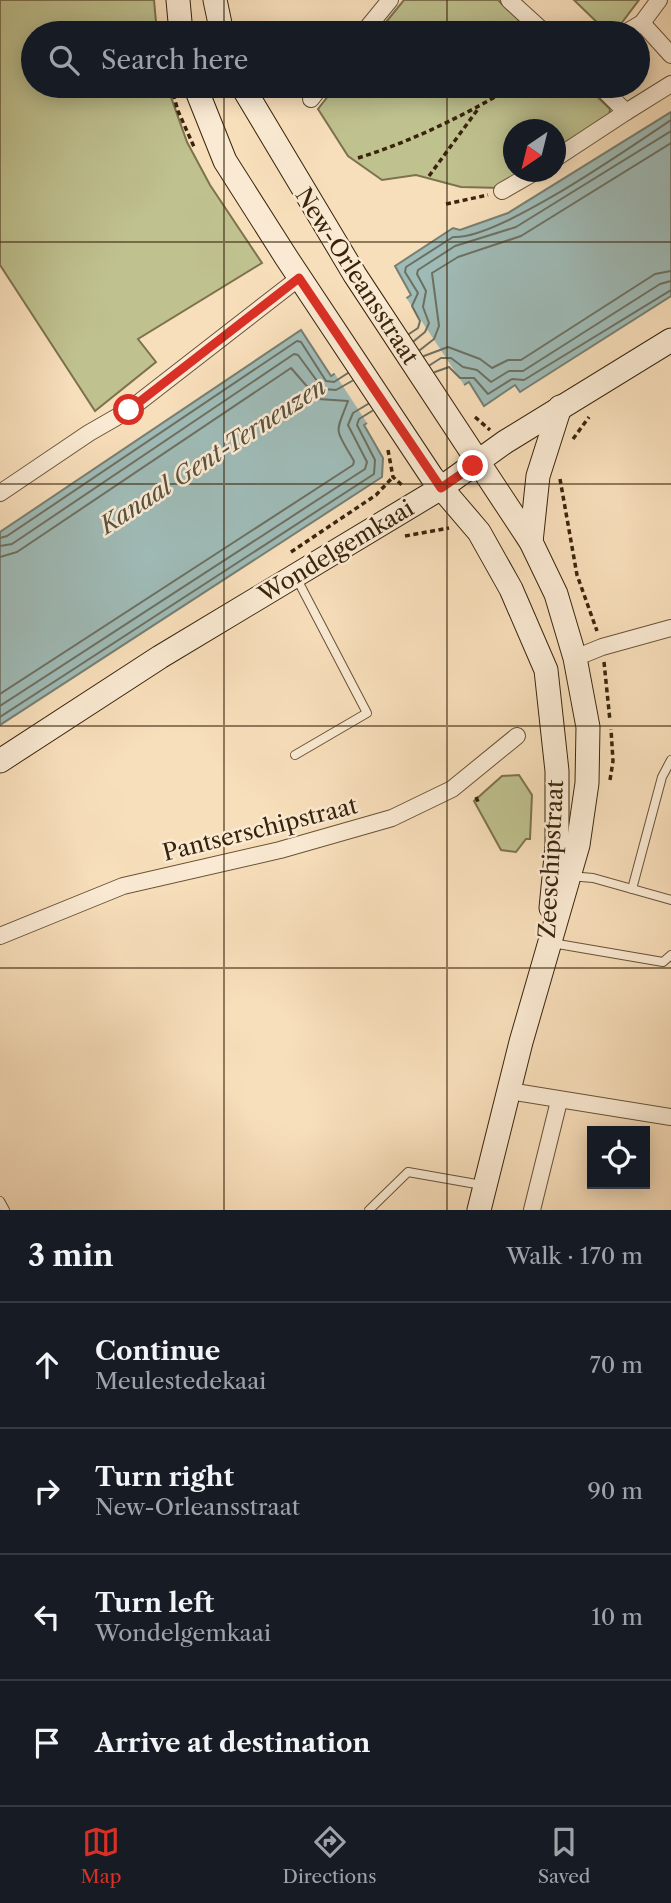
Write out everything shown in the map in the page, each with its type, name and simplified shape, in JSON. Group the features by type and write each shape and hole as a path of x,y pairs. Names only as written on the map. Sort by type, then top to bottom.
{"main road":[{"path":"178,0 180,21"},
{"path":"215,0 219,21"},
{"name":"New-Orleansstraat","path":"200,98 225,161 319,307 393,437 441,488"},
{"name":"New-Orleansstraat","path":"249,98 359,281 480,461"},
{"name":"Wondelgemkaai","path":"0,761 160,657 441,488 560,407 671,340"},
{"path":"531,542 538,476 560,407"},
{"name":"Zeeschipstraat","path":"479,1210 509,1091 570,876 587,783 589,727 575,658 556,594 531,542 480,461"},
{"name":"Zeeschipstraat","path":"441,488 480,532 511,590 545,670 556,771 557,846 544,966"}],"street":[{"path":"373,21 390,0"},
{"path":"509,0 532,21"},
{"path":"643,21 659,0"},
{"path":"650,32 671,55"},
{"path":"650,97 671,83"},
{"path":"612,98 626,112"},
{"path":"566,151 648,98"},
{"path":"502,191 518,182"},
{"path":"0,493 89,433 129,410 299,278"},
{"path":"575,658 602,647 671,628"},
{"name":"Pantserschipstraat","path":"0,936 123,886 280,850 392,818 452,789 517,736"},
{"path":"509,1091 671,1117"},
{"path":"531,1210 559,1101"}],"lane":[{"path":"295,576 367,713 295,755"},
{"path":"632,889 662,776 671,760"},
{"path":"570,876 593,878 671,900"},
{"path":"551,943 663,962 671,956"},
{"path":"369,1210 408,1172 485,1185"},
{"path":"0,1201 5,1210"}],"path":[{"path":"358,158 391,148 494,98"},
{"path":"429,176 479,107"},
{"path":"446,204 502,191"},
{"path":"570,442 593,411"},
{"path":"393,437 393,477"},
{"path":"563,466 560,478 577,575 602,647 614,761 608,788"},
{"path":"476,797 479,804"}],"green space":[{"path":"0,0 154,0 156,21 21,21 21,98 171,98 187,142 210,185 262,263 138,339 156,362 95,411 0,265"},
{"path":"404,0 498,0 520,21 387,21"},
{"path":"574,0 639,0 623,21 596,21"},
{"path":"327,98 599,98 610,109 609,117 566,145 566,119 503,119 503,182 511,182 502,188 461,187 416,175 382,180 348,156 318,109"},
{"path":"519,775 532,795 530,839 526,839 516,852 501,850 474,801 502,776"}],"water":[{"name":"Kanaal Gent-Terneuzen","path":"671,112 671,296 520,392 515,385 484,406 469,382 458,389 447,373 364,425 383,458 382,477 0,725 0,532 301,330 331,376 414,322 401,302 411,295 395,266 453,228 460,230 508,213 558,182 566,182 566,177"}],"pier":[{"path":"405,296 466,388 456,392 446,377 369,426 333,371 409,321 397,303"}],"route":[{"path":"129,410 197,361 299,278 441,488 473,466"}]}
